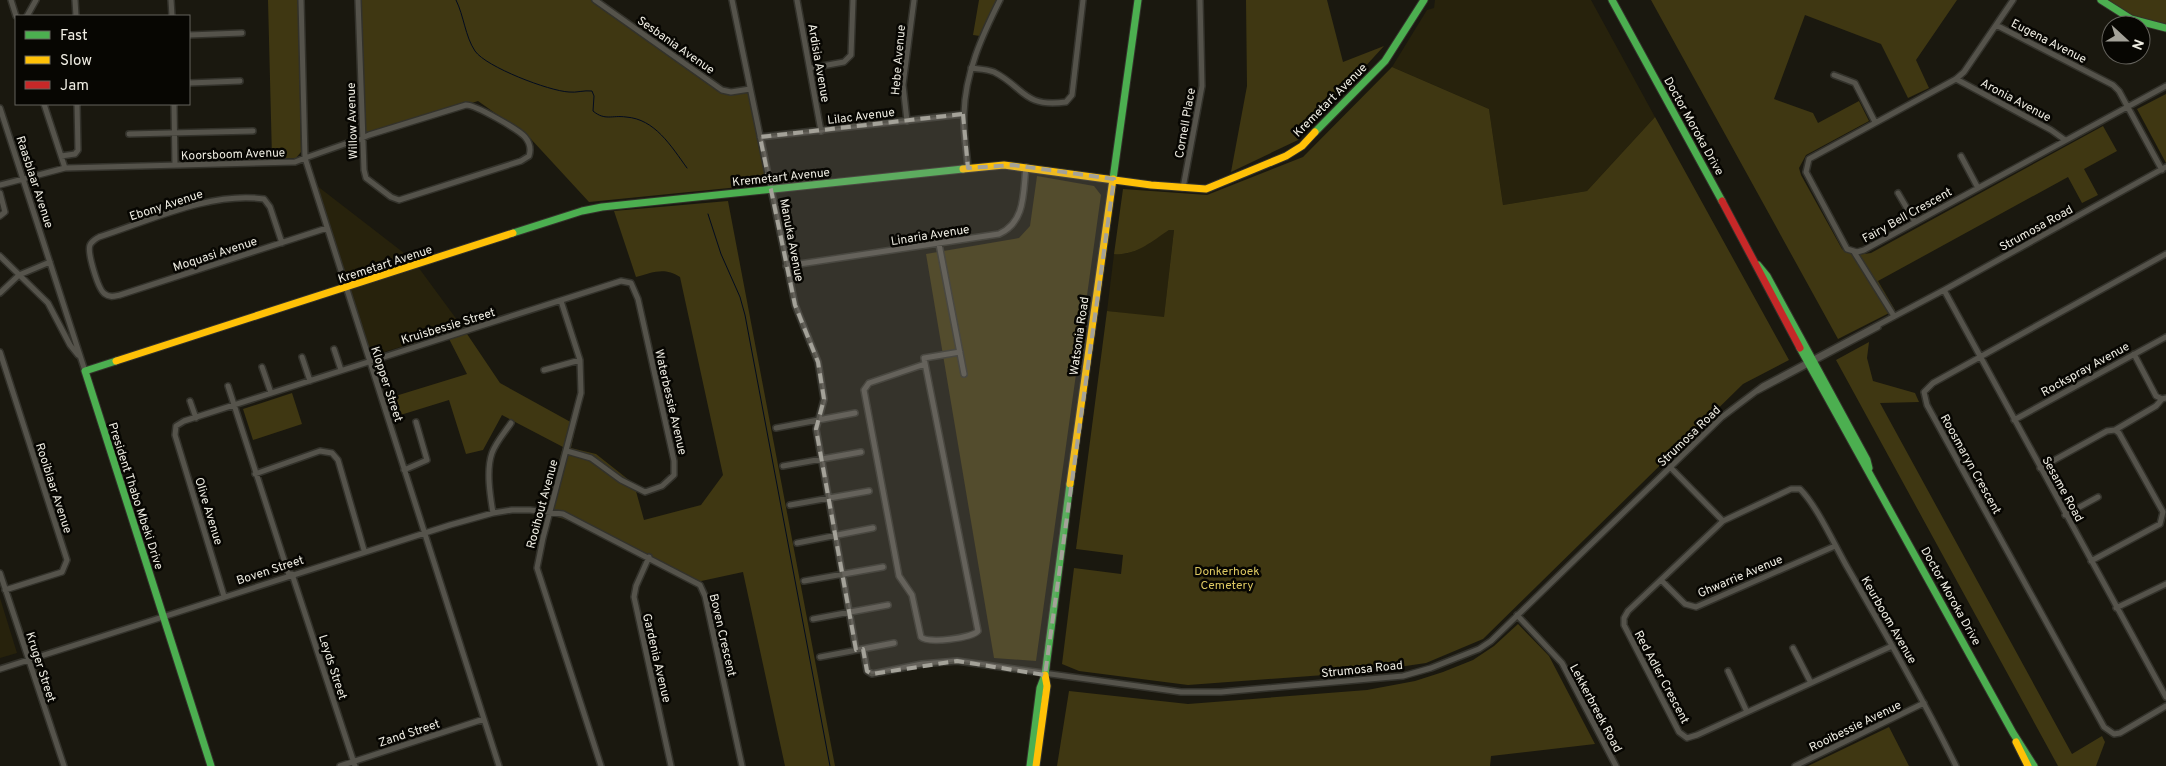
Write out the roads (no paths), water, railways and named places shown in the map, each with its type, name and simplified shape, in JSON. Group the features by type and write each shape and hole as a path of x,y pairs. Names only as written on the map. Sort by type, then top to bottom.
{"street":[{"path":"11,0 16,15"},
{"path":"28,15 36,0"},
{"path":"75,0 76,15"},
{"path":"171,0 172,15"},
{"name":"Klopper Street","path":"301,0 305,158 500,766"},
{"name":"Willow Avenue","path":"358,0 362,138 366,178 390,197 399,200 521,161 529,156 530,151"},
{"name":"Sesbania Avenue","path":"595,0 722,90 731,92 750,89"},
{"name":"Manuka Avenue","path":"732,0 797,315 818,362 824,399 816,429 856,650"},
{"name":"Ardisia Avenue","path":"797,0 821,131"},
{"path":"810,68 844,62 851,55 853,0"},
{"name":"Hebe Avenue","path":"907,121 904,86 914,0"},
{"path":"968,168 964,114 971,68 983,34 1000,0"},
{"path":"971,68 994,72 1030,98 1045,102 1066,102 1072,95 1084,0"},
{"name":"Watsonia Road","path":"1030,766 1040,688 1045,674 1059,559 1138,0"},
{"name":"Cornell Place","path":"1183,188 1202,86 1200,0"},
{"name":"Kremetart Avenue","path":"85,371 582,211 1004,165 1026,166 1183,188 1212,187 1286,156 1298,149 1385,61 1424,0"},
{"name":"Doctor Moroka Drive","path":"1612,0 1864,464 2013,732 2034,766"},
{"name":"Fairy Bell Crescent","path":"2013,0 1964,72 1956,79 1813,155 1807,161 1805,168 1841,242 1847,249 1854,252 1864,250 2166,86"},
{"path":"2102,0 2139,22 2166,28"},
{"name":"Eugena Avenue","path":"1996,24 2109,82 2119,91 2164,168"},
{"path":"190,35 242,33"},
{"path":"1834,75 1855,84 1875,122"},
{"name":"Aronia Avenue","path":"1956,79 2052,130 2065,140"},
{"path":"190,83 240,81"},
{"path":"44,105 65,168"},
{"path":"61,156 74,154 78,150 77,105"},
{"path":"174,105 175,166"},
{"name":"Koorsboom Avenue","path":"0,185 65,168 295,162 362,138 470,105 522,135 527,141 530,151"},
{"name":"Raasblaar Avenue","path":"0,108 1,116 24,180 81,359"},
{"name":"Lilac Avenue","path":"760,137 964,114"},
{"path":"129,134 253,131"},
{"path":"1961,156 1978,188"},
{"name":"Linaria Avenue","path":"786,266 999,234 1014,223 1020,214 1026,166"},
{"name":"Strumosa Road","path":"863,649 867,671 874,674 922,664 957,661 1045,674 1197,692 1388,678 1420,672 1479,649 1491,641 1736,405 1809,362 1944,290 2164,168"},
{"path":"0,193 5,212 0,216"},
{"path":"1898,193 1915,222"},
{"name":"Ebony Avenue","path":"110,297 104,294 100,287 90,255 92,242 99,237 207,202 264,199 270,207 282,243"},
{"name":"Moquasi Avenue","path":"110,297 327,228"},
{"path":"939,244 964,374"},
{"path":"1854,252 1894,316"},
{"name":"Roosmaryn Crescent","path":"2166,254 1979,357 1927,387 1924,392 1927,405 2104,727 2110,732 2120,733 2166,706"},
{"name":"President Thabo Mbeki Drive","path":"0,256 48,303 70,344 81,359 212,766"},
{"path":"0,293 19,275 50,262"},
{"name":"Kruisbessie Street","path":"175,432 176,426 180,423 369,360 627,281 635,287 638,299"},
{"name":"Sesame Road","path":"1944,290 2166,697"},
{"name":"Waterbessie Avenue","path":"566,451 592,458 621,480 645,492 662,486 674,475 674,460 638,299"},
{"name":"Rooihout Avenue","path":"561,301 580,360 580,393 550,511 538,568 601,766"},
{"name":"Rockspray Avenue","path":"2014,420 2166,337"},
{"path":"334,349 341,370"},
{"name":"Rooiblaar Avenue","path":"0,352 67,560 62,572 5,590"},
{"path":"925,364 869,382 864,390 899,576 912,595 921,637 929,642 972,635 977,633 978,627 924,358 960,352"},
{"path":"2040,468 2108,431 2115,430 2156,406 2164,399 2154,394 2134,354"},
{"path":"302,357 310,381"},
{"path":"544,370 580,360"},
{"path":"262,368 271,393"},
{"name":"Leyds Street","path":"228,386 255,474 354,764"},
{"path":"190,401 196,418"},
{"path":"776,428 855,414"},
{"path":"404,470 426,460 416,422"},
{"path":"493,513 491,500 491,457 511,423"},
{"path":"2091,561 2160,524 2163,519 2163,512 2119,433 2115,430"},
{"name":"Olive Avenue","path":"175,432 224,596"},
{"path":"255,474 320,451 332,453 338,460 364,550"},
{"path":"783,466 862,452"},
{"path":"1671,468 1723,521"},
{"name":"Red Adler Crescent","path":"1797,488 1790,489 1723,521 1626,614 1623,622 1679,732 1683,736 1691,737 1892,646"},
{"name":"Keurboom Avenue","path":"1797,488 1806,497 1835,546 1924,703 1956,766"},
{"path":"790,505 870,490"},
{"path":"2066,515 2098,497"},
{"name":"Boven Street","path":"0,669 162,615 425,532 493,513 530,510 550,511"},
{"name":"Boven Crescent","path":"550,511 572,517 696,582 702,589 742,766"},
{"path":"798,543 873,528"},
{"name":"Ghwarrie Avenue","path":"1661,580 1685,604 1696,606 1835,546"},
{"name":"Gardenia Avenue","path":"649,557 636,586 634,597 671,766"},
{"path":"804,581 883,567"},
{"name":"Kruger Street","path":"0,573 64,766"},
{"path":"2116,608 2166,584"},
{"path":"812,619 888,606"},
{"name":"Lekkerbreek Road","path":"1518,615 1562,663 1616,766"},
{"path":"820,657 894,643"},
{"path":"1793,648 1811,683"},
{"path":"1728,671 1747,712"},
{"name":"Watsonia Road","path":"1036,766 1047,686 1045,674"},
{"name":"Rooibessie Avenue","path":"1795,766 1924,703"},
{"name":"Zand Street","path":"340,766 354,764 484,719"},
{"name":"Doctor Moroka Drive","path":"2013,732 2028,766"}],"waterway":[{"path":"456,0 472,45 481,57 504,71 533,83 560,91 592,91 594,96 593,111 605,117 626,117 646,123 661,135 687,168"},
{"path":"708,214 721,254 740,297 745,315 830,766"}],"park label":[{"name":"Donkerhoek Cemetery","path":"1227,578"}]}
